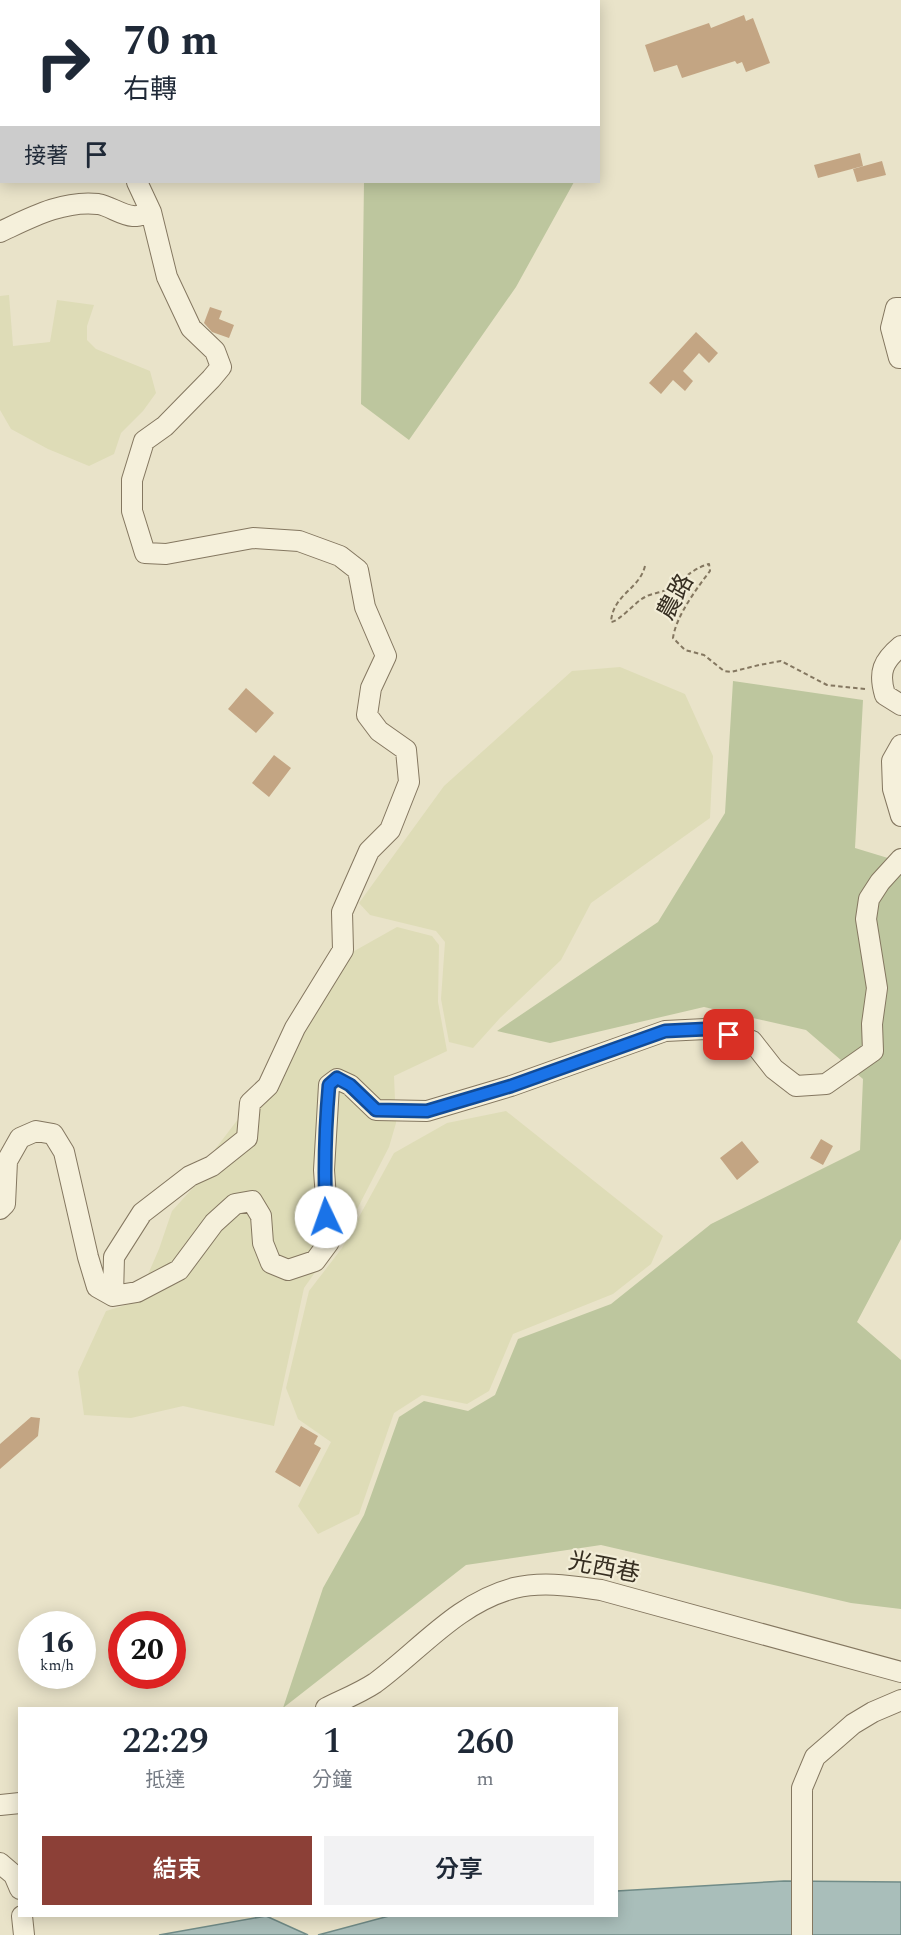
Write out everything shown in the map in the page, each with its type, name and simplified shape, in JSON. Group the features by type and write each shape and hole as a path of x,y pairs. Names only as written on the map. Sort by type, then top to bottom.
{"street":[{"path":"114,1296 114,1257 142,1213 190,1176 212,1166 247,1138 250,1103 268,1086 295,1028 343,950 342,912 369,851 390,830 410,782 406,750 379,731 367,715 371,688 386,656 364,607 358,570 340,556 299,541 253,538 166,554 145,553 132,512 132,480 144,441 165,426 221,367 215,351 191,328 167,276 151,212 137,183"},
{"path":"0,232 62,206 84,203 100,204 133,216 151,212"},
{"path":"901,308 896,308 891,328 898,358 901,358"},
{"path":"901,646 885,662 881,675 885,695 901,705"},
{"path":"901,745 892,761 893,789 901,816"},
{"path":"0,1209 5,1204 7,1161 20,1138 36,1131 53,1134 64,1152 88,1257 98,1287 114,1296 137,1292 179,1270 214,1223 235,1204 252,1201 261,1216 263,1243 271,1263 288,1270 315,1261 329,1242 324,1170 329,1085 337,1078 350,1085 376,1110 427,1111 511,1086 665,1031 706,1029 752,1041 774,1069 796,1086 826,1084 873,1051 872,1024 877,988 866,919 869,898 901,859"},
{"name":"光西巷","path":"328,1707 373,1684 458,1615 484,1600 513,1588 534,1585 556,1584 610,1592 901,1671"},
{"path":"802,1935 802,1788 815,1757 853,1724 901,1700"},
{"path":"0,1805 18,1803"},
{"path":"0,1863 14,1875 18,1885"},
{"path":"22,1917 24,1935"}],"path":[{"name":"農路","path":"645,566 639,580 624,592 614,606 611,621 616,621 620,615 646,596 666,590 699,566 709,564 710,571 674,627 673,638 685,650 704,655 724,671 731,672 781,661 827,685 874,690 882,685"}],"shaded area":[{"path":"9,295 13,346 50,342 57,300 94,305 87,326 87,340 96,349 150,371 156,393 143,411 121,433 114,454 89,466 48,449 11,429 0,410 0,296"},
{"path":"620,667 685,694 713,756 710,818 591,903 561,960 500,1018 473,1048 449,1042 441,999 445,942 436,931 370,915 359,903 444,786 572,671"},
{"path":"397,927 432,936 439,945 438,1002 447,1051 394,1076 396,1123 389,1147 350,1223 304,1288 274,1426 183,1406 131,1418 84,1415 78,1372 106,1311 136,1302 159,1249 172,1211 200,1180 216,1148 242,1114 259,1104 302,1030 326,996 349,954"},
{"path":"506,1111 663,1236 651,1264 613,1294 513,1334 489,1391 467,1404 422,1395 394,1413 359,1514 318,1534 298,1506 331,1442 298,1419 286,1388 309,1291 342,1248 394,1153 447,1123"},
{"path":"784,1881 901,1882 901,1935 318,1935 385,1917 618,1917 618,1891"},
{"path":"268,1917 308,1935 159,1935"}],"green space":[{"path":"364,183 573,183 516,287 409,440 361,404"},
{"path":"733,681 863,700 855,848 901,862 901,1239 857,1322 901,1360 901,1609 851,1603 601,1545 466,1565 283,1707 323,1588 364,1515 399,1417 424,1401 468,1411 495,1395 518,1339 611,1304 711,1224 860,1150 863,1079 806,1030 704,1007 550,1043 497,1031 658,922 725,813"}],"building":[{"path":"744,15 746,21 753,18 770,63 746,72 742,62 737,64 735,61 682,78 677,65 654,72 645,45 709,23 711,28"},
{"path":"860,153 863,166 818,178 814,165"},
{"path":"882,161 886,175 857,182 853,169"},
{"path":"210,307 222,311 219,319 234,325 229,338 212,332 204,323"},
{"path":"696,332 718,353 709,363 699,353 683,371 693,381 685,391 673,380 661,394 649,383"},
{"path":"246,688 274,713 256,733 228,709"},
{"path":"274,755 291,768 269,797 252,783"},
{"path":"821,1139 833,1146 823,1165 810,1158"},
{"path":"742,1141 759,1162 737,1180 720,1158"},
{"path":"31,1417 40,1418 38,1436 0,1469 0,1444"},
{"path":"301,1426 318,1436 314,1444 321,1448 300,1487 275,1472"}],"route":[{"path":"326,1217 324,1170 329,1085 337,1078 350,1085 376,1110 427,1111 511,1086 665,1031 706,1029 729,1035"}]}
